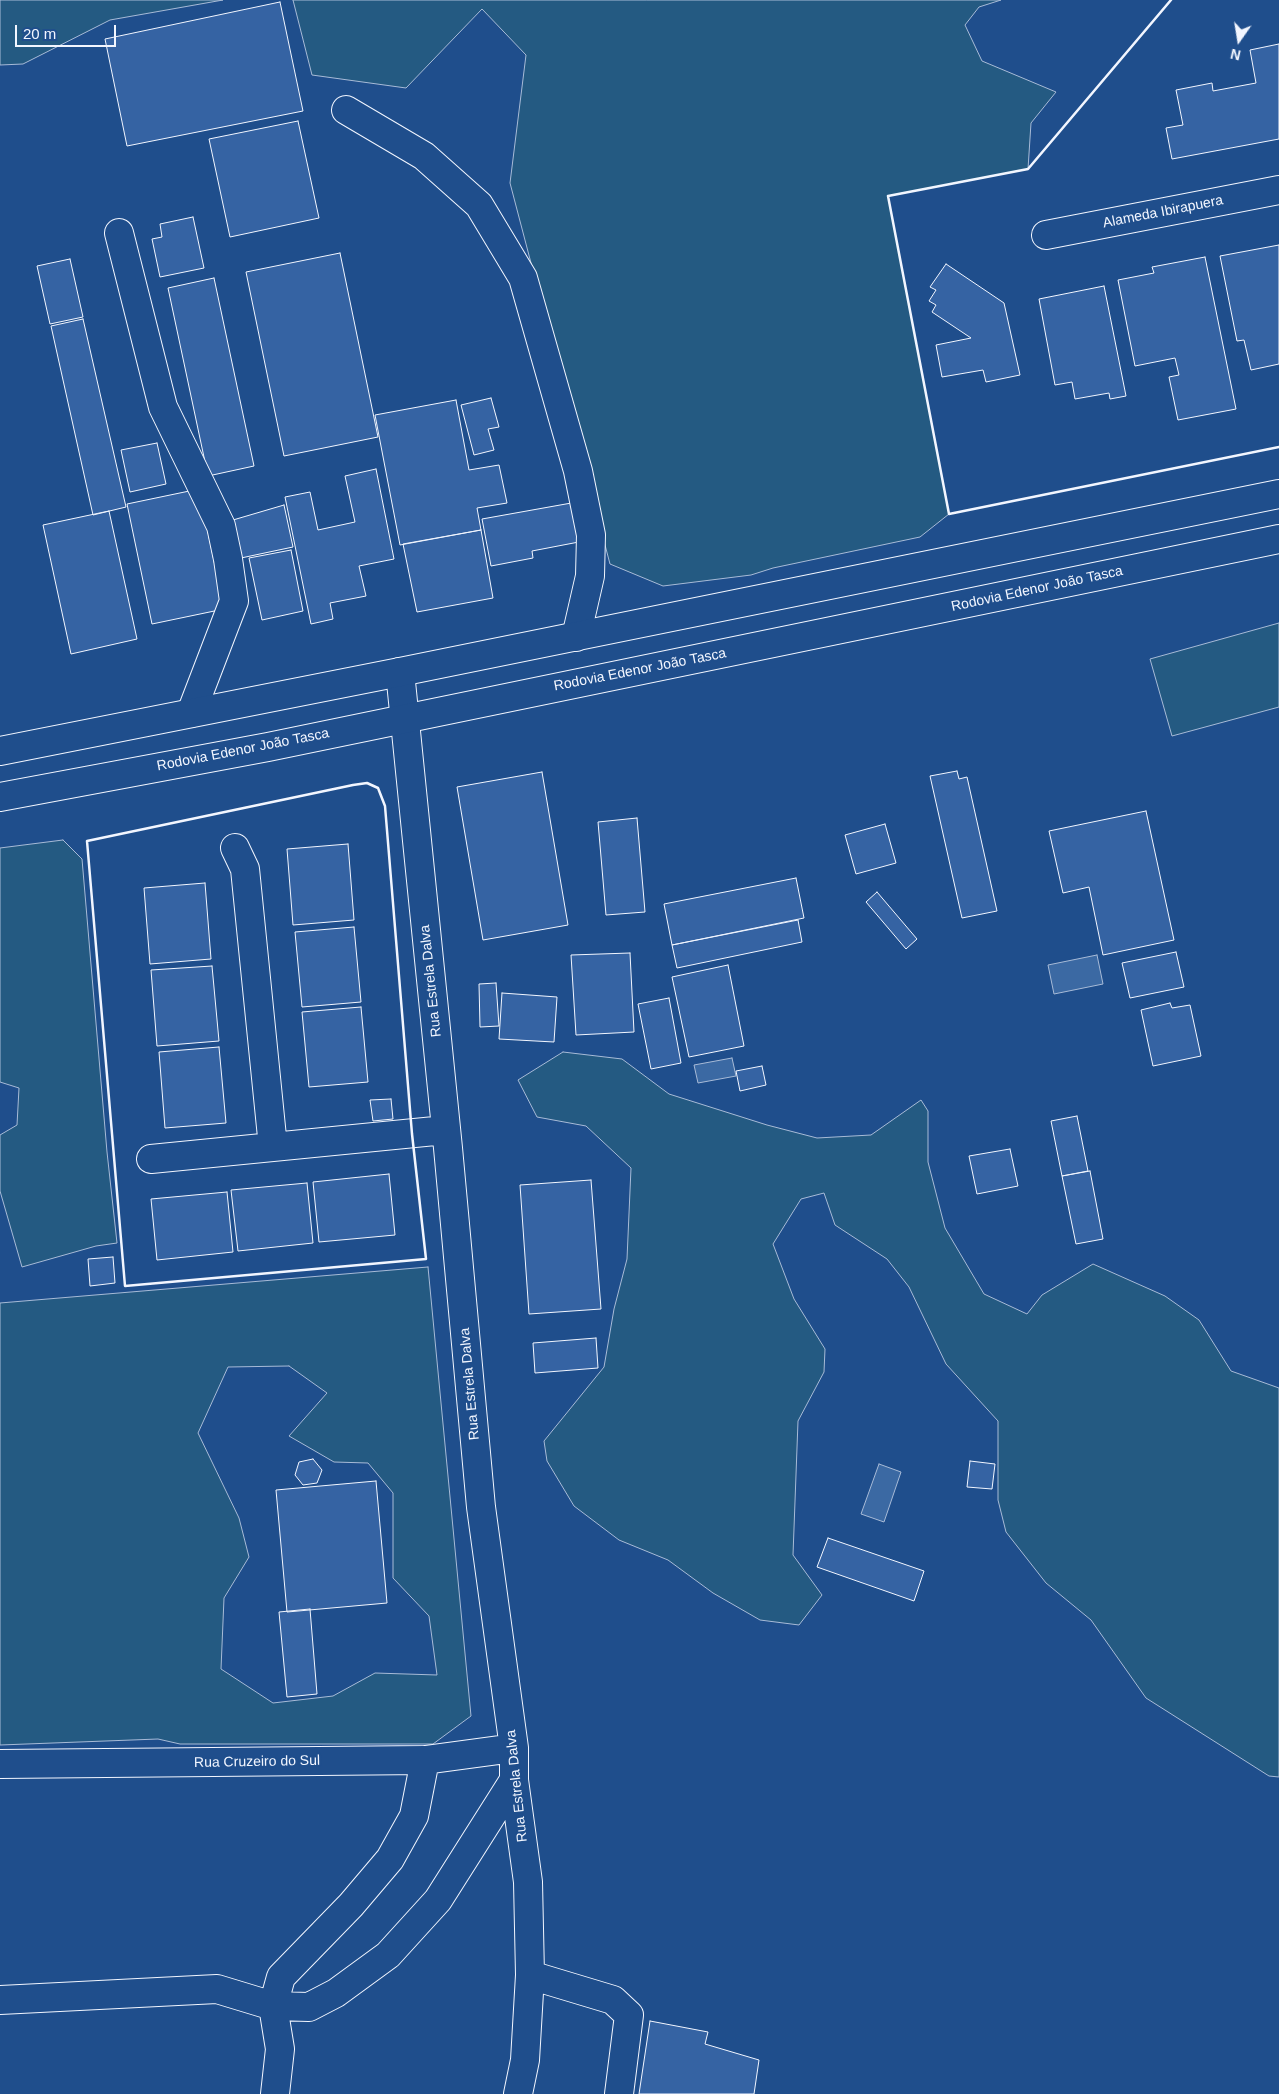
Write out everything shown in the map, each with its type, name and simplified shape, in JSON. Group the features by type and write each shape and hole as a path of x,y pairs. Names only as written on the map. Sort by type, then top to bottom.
{"street":[{"path":"346,110 424,156 479,205 523,278 578,471 591,535 590,576 576,636"},
{"name":"Alameda Ibirapuera","path":"1046,235 1279,190"},
{"path":"119,233 163,407 221,526 228,559 234,602 191,713"},
{"path":"0,751 1279,494"},
{"name":"Rodovia Edenor João Tasca","path":"0,797 268,747 1279,539"},
{"name":"Rua Estrela Dalva","path":"400,672 482,1507 514,1748 514,1780 528,1882 530,1975 525,2060 518,2094"},
{"path":"235,848 245,869 273,1147"},
{"path":"151,1159 445,1130"},
{"name":"Rua Cruzeiro do Sul","path":"0,1764 425,1760 514,1748"},
{"path":"275,2094 280,2049 273,2006 281,1977 351,1905 390,1859 414,1816 425,1760"},
{"path":"0,2000 216,1989 273,2006 309,2007 336,1993 388,1955 438,1900 514,1780"},
{"path":"530,1975 613,2000 629,2015 618,2094"}],"shaded area":[{"path":"0,0 223,0 110,20 23,64 0,65"},
{"path":"293,0 1001,0 979,7 965,25 982,61 1056,92 1031,123 1028,169 888,196 949,514 920,537 773,568 751,575 663,586 610,564 510,183 526,55 482,9 406,88 312,75"},
{"path":"1279,623 1279,707 1172,736 1150,659"},
{"path":"63,840 82,859 107,1152 117,1243 96,1246 22,1267 0,1191 0,1135 17,1125 19,1088 0,1082 0,848"},
{"path":"1097,955 1103,984 1054,994 1048,965"},
{"path":"563,1052 622,1059 669,1094 767,1125 817,1138 871,1135 921,1100 928,1111 928,1162 945,1228 984,1294 1027,1314 1042,1295 1093,1264 1165,1296 1199,1320 1231,1371 1279,1388 1279,1777 1269,1776 1146,1698 1091,1620 1046,1583 1006,1532 998,1500 998,1421 946,1364 909,1287 887,1259 835,1225 824,1193 801,1199 773,1244 794,1299 825,1349 824,1372 798,1421 793,1555 822,1595 799,1625 760,1620 713,1593 668,1560 619,1540 574,1506 547,1461 544,1441 604,1367 614,1309 627,1259 631,1168 586,1126 537,1117 518,1080"},
{"path":"732,1058 736,1076 698,1083 694,1065"},
{"path":"428,1267 471,1716 433,1744 180,1744 158,1739 0,1745 0,1303","holes":["289,1366 327,1393 289,1436 334,1462 368,1463 393,1493 393,1578 429,1616 437,1675 375,1673 333,1696 273,1703 221,1669 224,1598 249,1557 239,1518 198,1433 228,1367"]},
{"path":"879,1464 901,1472 884,1522 861,1514"}],"building":[{"path":"280,2 303,111 127,146 105,39"},
{"path":"1279,44 1279,139 1172,159 1166,128 1183,125 1176,90 1212,83 1213,91 1256,83 1250,50"},
{"path":"298,121 319,218 230,237 209,139"},
{"path":"193,217 204,268 160,277 152,239 162,237 160,224"},
{"path":"1279,245 1279,364 1251,370 1244,340 1237,341 1220,256"},
{"path":"340,253 378,437 284,456 246,272"},
{"path":"1205,257 1236,409 1178,420 1169,377 1179,375 1175,358 1135,366 1118,280 1154,273 1152,267"},
{"path":"70,259 83,317 50,324 37,266"},
{"path":"946,264 1004,303 1020,375 986,382 983,370 942,377 936,345 971,338 932,312 936,305 929,301 936,290 930,287"},
{"path":"214,278 254,466 208,476 168,288"},
{"path":"1104,286 1126,396 1110,399 1109,393 1075,399 1072,382 1055,385 1039,299"},
{"path":"83,319 126,507 93,515 51,326"},
{"path":"491,398 499,427 488,429 494,450 474,455 461,405"},
{"path":"456,400 469,470 499,465 507,503 477,508 481,530 400,545 375,415"},
{"path":"157,443 166,484 130,492 121,450"},
{"path":"376,469 394,559 359,566 366,596 330,603 333,619 311,624 285,497 310,492 318,530 355,522 345,476"},
{"path":"199,489 224,609 152,624 127,504"},
{"path":"577,502 584,541 532,551 533,558 491,566 482,519"},
{"path":"284,505 293,547 241,558 233,520"},
{"path":"109,511 137,639 71,654 43,525"},
{"path":"481,530 493,598 417,612 403,544"},
{"path":"291,550 303,611 262,620 249,558"},
{"path":"957,771 959,779 967,777 997,911 962,918 930,776"},
{"path":"542,772 568,925 483,940 457,787"},
{"path":"1146,811 1174,940 1103,955 1089,887 1063,893 1049,831"},
{"path":"637,818 645,912 606,915 598,822"},
{"path":"885,824 896,863 856,874 845,835"},
{"path":"348,844 354,920 293,925 287,849"},
{"path":"796,878 804,918 672,945 664,904"},
{"path":"205,883 211,959 150,964 144,888"},
{"path":"877,892 917,939 906,949 866,902"},
{"path":"798,920 802,942 677,968 672,945"},
{"path":"354,927 361,1002 302,1007 295,932"},
{"path":"1176,952 1184,987 1130,998 1122,963"},
{"path":"630,953 634,1032 576,1035 571,955"},
{"path":"728,965 744,1046 689,1057 672,977"},
{"path":"212,966 219,1041 157,1046 151,970"},
{"path":"496,983 499,1026 480,1027 479,984"},
{"path":"502,993 557,997 554,1042 499,1039"},
{"path":"669,998 681,1063 651,1069 638,1004"},
{"path":"1170,1003 1172,1008 1190,1005 1201,1056 1153,1066 1141,1010"},
{"path":"361,1007 368,1082 309,1087 302,1012"},
{"path":"219,1047 226,1123 165,1128 159,1052"},
{"path":"762,1066 766,1085 740,1091 736,1071"},
{"path":"391,1099 393,1119 373,1121 370,1100"},
{"path":"1077,1116 1088,1171 1062,1176 1051,1121"},
{"path":"1010,1149 1018,1186 977,1194 969,1156"},
{"path":"1090,1171 1103,1239 1076,1244 1062,1176"},
{"path":"389,1174 395,1235 319,1242 313,1182"},
{"path":"591,1180 601,1309 529,1314 520,1185"},
{"path":"307,1183 313,1243 238,1251 231,1190"},
{"path":"227,1192 233,1252 157,1260 151,1199"},
{"path":"113,1257 115,1283 90,1286 88,1259"},
{"path":"596,1338 598,1368 535,1373 533,1343"},
{"path":"313,1459 322,1470 317,1483 303,1485 295,1475 299,1462"},
{"path":"970,1461 995,1464 992,1489 967,1487"},
{"path":"376,1481 387,1603 287,1612 276,1490"},
{"path":"828,1538 924,1571 914,1601 817,1567"},
{"path":"310,1609 317,1694 287,1697 279,1612"},
{"path":"650,2021 708,2032 705,2044 759,2060 754,2094 639,2094"}],"wall":[{"path":"1171,0 1028,169 888,196 949,514 1279,447"},
{"path":"367,783 378,788 385,806 412,1134 426,1259 125,1286 87,841 367,783"}]}
